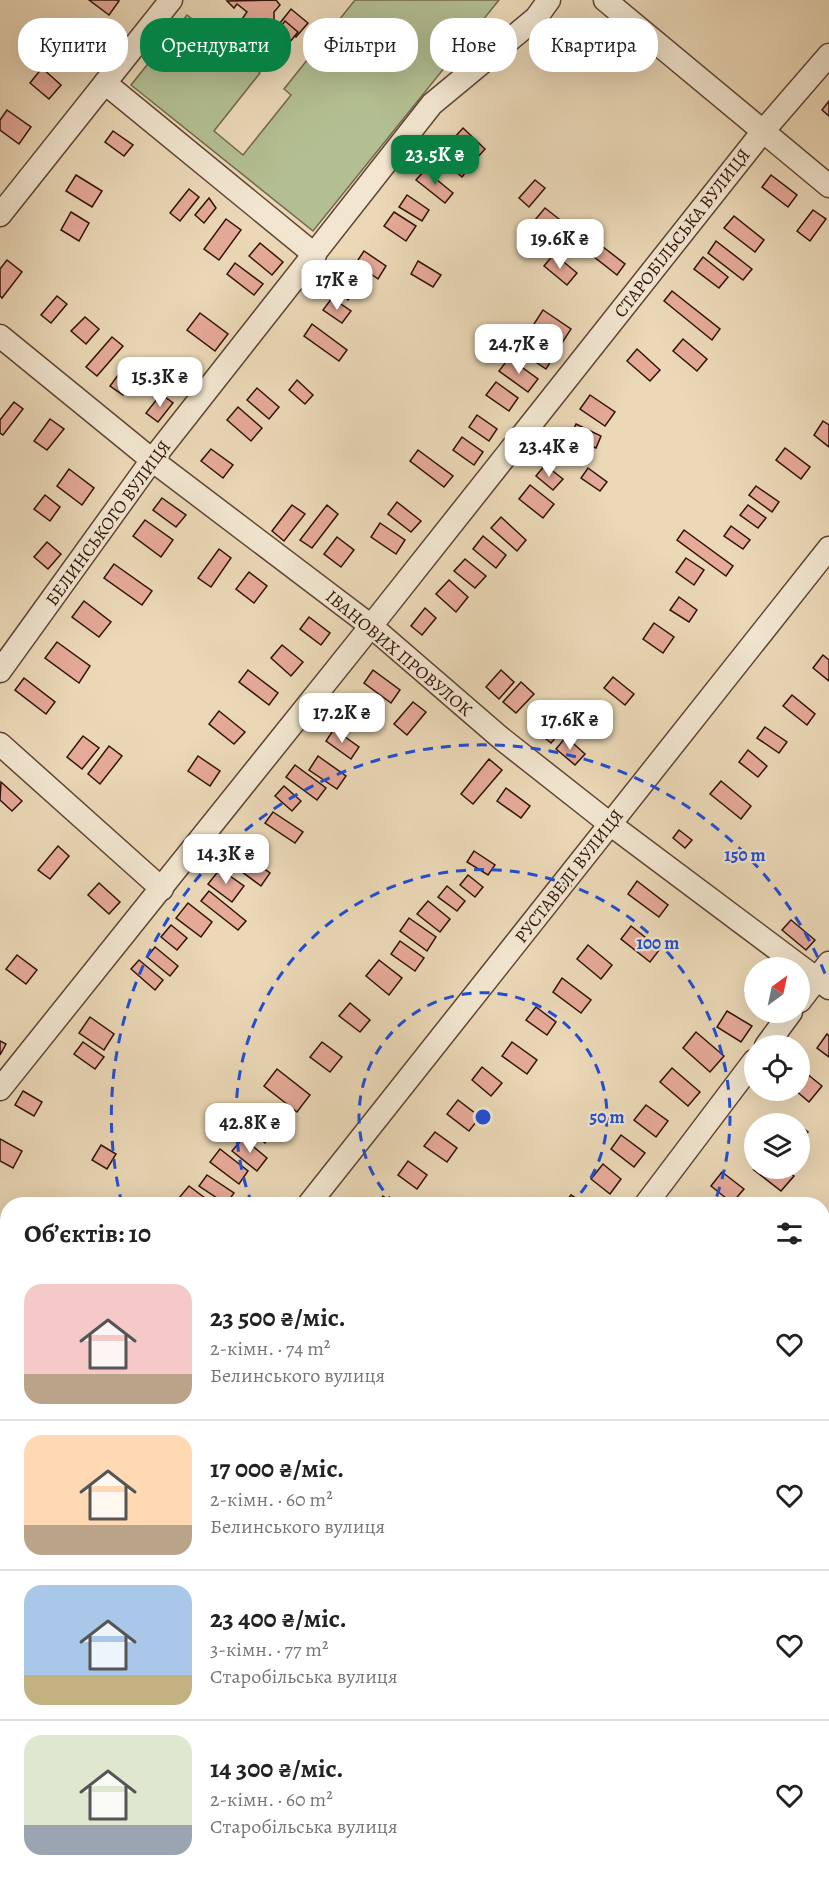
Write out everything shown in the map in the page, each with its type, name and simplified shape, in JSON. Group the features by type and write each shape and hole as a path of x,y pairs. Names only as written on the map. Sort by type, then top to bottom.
{"street":[{"path":"0,215 171,0"},
{"name":"БЕЛИНСЬКОГО ВУЛИЦЯ","path":"0,671 152,460 432,104 536,18 549,0"},
{"path":"605,0 829,186"},
{"name":"СТАРОБІЛЬСЬКА ВУЛИЦЯ","path":"0,1089 162,889 764,130 829,56"},
{"path":"105,83 315,255"},
{"name":"ІВАНОВИХ ПРОВУЛОК","path":"0,336 152,460 371,626 502,739 610,824 825,977"},
{"name":"РУСТАВЕЛІ ВУЛИЦЯ","path":"315,1197 829,548"},
{"path":"0,744 162,889"},
{"path":"810,991 825,977"},
{"path":"651,1197 744,1074"}],"green space":[{"path":"355,0 499,0 485,18 430,18 430,72 441,72 313,231 131,85 141,72 259,72 214,131 243,155 291,95 284,89 303,65 303,72 418,72 418,18 341,18"}],"building":[{"path":"89,0 117,0 119,1 109,15"},
{"path":"276,0 280,5 274,12 274,18 243,18 247,12 237,4 234,8 227,1"},
{"path":"291,9 303,19 303,29 296,37 291,33 291,18 284,18"},
{"path":"291,26 298,32 291,41"},
{"path":"39,72 46,72 61,85 49,99 30,83"},
{"path":"829,101 829,116 822,110"},
{"path":"7,110 31,127 19,144 0,130 0,120"},
{"path":"463,128 485,149 477,158 454,138"},
{"path":"113,131 133,145 124,156 105,142"},
{"path":"445,146 470,167 462,177 437,156"},
{"path":"425,170 453,193 445,203 416,180"},
{"path":"76,175 102,191 92,207 66,191"},
{"path":"771,175 797,195 788,207 762,187"},
{"path":"535,180 545,188 529,207 519,198"},
{"path":"189,189 199,197 180,221 170,213"},
{"path":"407,195 429,210 422,221 399,207"},
{"path":"209,198 216,208 204,223 195,215"},
{"path":"545,208 559,219 549,231 535,220"},
{"path":"813,210 826,219 810,241 797,231"},
{"path":"71,212 89,223 79,241 61,230"},
{"path":"394,212 416,226 406,241 384,226"},
{"path":"734,216 764,240 755,252 724,228"},
{"path":"226,219 241,230 219,260 204,249"},
{"path":"716,241 752,269 743,280 708,253"},
{"path":"260,243 283,262 272,275 249,256"},
{"path":"598,243 625,264 617,275 589,253"},
{"path":"364,251 386,266 378,279 356,263"},
{"path":"554,254 577,273 567,285 544,266"},
{"path":"703,257 728,277 719,288 694,269"},
{"path":"7,260 22,272 2,298 0,296 0,269"},
{"path":"418,261 441,275 433,287 411,274"},
{"path":"235,263 263,284 254,295 227,274"},
{"path":"345,273 360,285 348,300 333,287"},
{"path":"672,291 720,329 712,340 664,301"},
{"path":"57,296 67,304 51,323 41,315"},
{"path":"332,298 351,311 342,323 323,310"},
{"path":"543,310 571,329 562,343 534,324"},
{"path":"200,313 228,334 215,351 187,330"},
{"path":"85,317 99,329 86,344 71,331"},
{"path":"312,324 347,350 339,361 304,336"},
{"path":"523,335 554,356 546,369 515,348"},
{"path":"112,337 123,346 97,376 86,367"},
{"path":"683,339 707,359 697,371 673,351"},
{"path":"637,349 660,370 650,381 627,361"},
{"path":"509,358 538,379 528,392 499,371"},
{"path":"124,367 137,377 123,395 110,386"},
{"path":"297,380 313,395 305,404 289,390"},
{"path":"496,382 518,398 509,411 486,395"},
{"path":"257,388 279,407 269,419 247,400"},
{"path":"161,394 173,403 158,422 146,413"},
{"path":"590,395 615,412 605,426 580,409"},
{"path":"14,402 23,409 3,435 0,433 0,420"},
{"path":"238,407 262,428 251,441 227,420"},
{"path":"477,415 497,429 489,441 469,427"},
{"path":"50,419 64,429 47,450 34,441"},
{"path":"823,421 829,425 829,447 814,435"},
{"path":"576,424 601,436 596,448 570,437"},
{"path":"462,437 483,452 474,465 453,450"},
{"path":"785,448 810,467 801,479 776,460"},
{"path":"211,449 233,465 223,478 201,461"},
{"path":"418,450 453,476 444,487 410,461"},
{"path":"545,465 563,479 553,490 536,476"},
{"path":"588,468 607,482 600,491 581,478"},
{"path":"69,469 94,488 82,505 57,486"},
{"path":"530,485 554,504 543,518 519,499"},
{"path":"756,486 779,502 772,512 749,495"},
{"path":"45,495 60,507 50,521 34,509"},
{"path":"162,498 186,515 176,527 153,510"},
{"path":"397,502 421,521 411,532 388,514"},
{"path":"292,505 305,514 284,541 272,531"},
{"path":"327,505 338,514 312,548 300,540"},
{"path":"748,505 766,518 758,528 740,515"},
{"path":"501,517 526,540 517,551 491,528"},
{"path":"145,520 173,540 161,557 133,536"},
{"path":"380,523 405,540 396,554 371,537"},
{"path":"731,526 750,540 743,549 724,536"},
{"path":"684,530 733,566 726,576 677,540"},
{"path":"483,536 506,555 496,568 473,549"},
{"path":"337,537 354,550 341,567 324,554"},
{"path":"47,542 61,554 48,569 34,557"},
{"path":"219,549 231,558 211,587 198,578"},
{"path":"686,558 704,570 694,585 676,572"},
{"path":"465,559 486,576 475,588 454,571"},
{"path":"114,564 152,591 142,605 104,578"},
{"path":"249,572 267,586 254,603 236,589"},
{"path":"449,580 468,597 456,612 436,594"},
{"path":"679,597 697,610 689,622 670,610"},
{"path":"84,601 111,622 99,637 72,617"},
{"path":"425,608 436,618 422,635 411,626"},
{"path":"309,617 330,633 321,645 300,629"},
{"path":"654,623 674,637 663,653 643,639"},
{"path":"57,642 90,666 79,683 45,658"},
{"path":"282,645 303,662 291,676 271,658"},
{"path":"823,655 829,660 829,681 813,668"},
{"path":"248,670 278,693 269,705 239,682"},
{"path":"373,670 400,690 391,703 364,683"},
{"path":"501,670 514,682 499,699 486,687"},
{"path":"613,677 634,694 625,705 604,688"},
{"path":"24,678 55,702 46,714 15,690"},
{"path":"521,682 534,694 516,713 503,702"},
{"path":"792,695 815,714 807,725 783,706"},
{"path":"413,702 426,712 407,735 394,724"},
{"path":"219,711 245,732 234,744 209,724"},
{"path":"561,713 570,721 551,743 541,735"},
{"path":"765,727 787,742 779,753 757,738"},
{"path":"334,729 359,747 351,759 326,741"},
{"path":"83,736 99,748 82,769 67,757"},
{"path":"566,737 585,754 575,765 556,749"},
{"path":"109,746 122,756 100,784 88,774"},
{"path":"748,750 767,766 758,777 739,762"},
{"path":"198,756 220,771 210,786 188,771"},
{"path":"318,756 346,776 337,789 309,770"},
{"path":"489,759 502,770 473,804 461,794"},
{"path":"295,765 326,788 317,800 286,777"},
{"path":"721,781 751,806 741,819 710,794"},
{"path":"1,782 22,801 12,811 0,800"},
{"path":"284,786 301,801 292,811 275,796"},
{"path":"506,788 530,806 521,818 497,801"},
{"path":"273,812 303,832 295,843 265,823"},
{"path":"679,830 692,840 685,848 673,838"},
{"path":"58,846 69,856 50,879 38,870"},
{"path":"239,851 270,873 261,886 230,863"},
{"path":"474,851 495,865 488,875 467,862"},
{"path":"220,869 244,886 232,902 208,884"},
{"path":"468,875 483,887 475,897 460,885"},
{"path":"637,881 668,905 659,917 628,894"},
{"path":"99,883 120,902 109,914 88,895"},
{"path":"447,886 465,901 457,911 438,897"},
{"path":"209,891 246,921 238,930 201,901"},
{"path":"428,901 450,919 440,932 417,914"},
{"path":"188,903 212,922 201,937 176,918"},
{"path":"409,918 436,937 427,951 400,931"},
{"path":"791,920 815,940 806,950 782,930"},
{"path":"171,925 187,938 177,950 161,937"},
{"path":"631,926 660,949 650,962 621,939"},
{"path":"400,941 424,958 415,971 391,954"},
{"path":"588,945 612,965 601,979 577,959"},
{"path":"155,947 178,966 170,976 147,957"},
{"path":"17,955 37,970 26,984 6,969"},
{"path":"139,960 163,980 155,990 131,969"},
{"path":"379,960 402,978 389,995 366,976"},
{"path":"562,978 591,1000 581,1013 553,992"},
{"path":"350,1003 370,1020 360,1032 339,1016"},
{"path":"536,1007 556,1022 547,1035 526,1020"},
{"path":"727,1011 752,1026 741,1042 717,1027"},
{"path":"90,1017 114,1034 104,1050 79,1033"},
{"path":"696,1032 724,1056 710,1072 683,1048"},
{"path":"827,1034 829,1036 829,1057 817,1048"},
{"path":"0,1041 6,1044 0,1055"},
{"path":"83,1042 104,1057 95,1069 74,1054"},
{"path":"322,1042 342,1057 330,1072 310,1057"},
{"path":"512,1042 537,1060 527,1074 502,1056"},
{"path":"482,1067 502,1083 491,1096 472,1080"},
{"path":"672,1068 700,1092 688,1106 660,1082"},
{"path":"277,1069 310,1095 297,1112 264,1086"},
{"path":"810,1076 822,1086 810,1101"},
{"path":"23,1091 42,1102 34,1116 15,1105"},
{"path":"458,1100 480,1117 469,1131 447,1114"},
{"path":"646,1105 668,1121 656,1137 634,1120"},
{"path":"261,1119 275,1130 265,1143 251,1131"},
{"path":"435,1132 457,1148 447,1162 424,1146"},
{"path":"621,1135 645,1153 634,1167 611,1149"},
{"path":"243,1138 267,1158 257,1171 232,1151"},
{"path":"0,1139 22,1151 13,1168 0,1161"},
{"path":"101,1145 116,1154 107,1169 92,1160"},
{"path":"220,1149 248,1171 239,1184 210,1162"},
{"path":"408,1161 427,1175 417,1189 398,1175"},
{"path":"603,1164 621,1179 610,1194 591,1179"},
{"path":"722,1172 744,1189 737,1197 725,1197 711,1186"},
{"path":"207,1175 234,1193 231,1197 216,1197 199,1186"},
{"path":"766,1179 791,1179 781,1191"},
{"path":"189,1186 204,1197 180,1197"}]}
